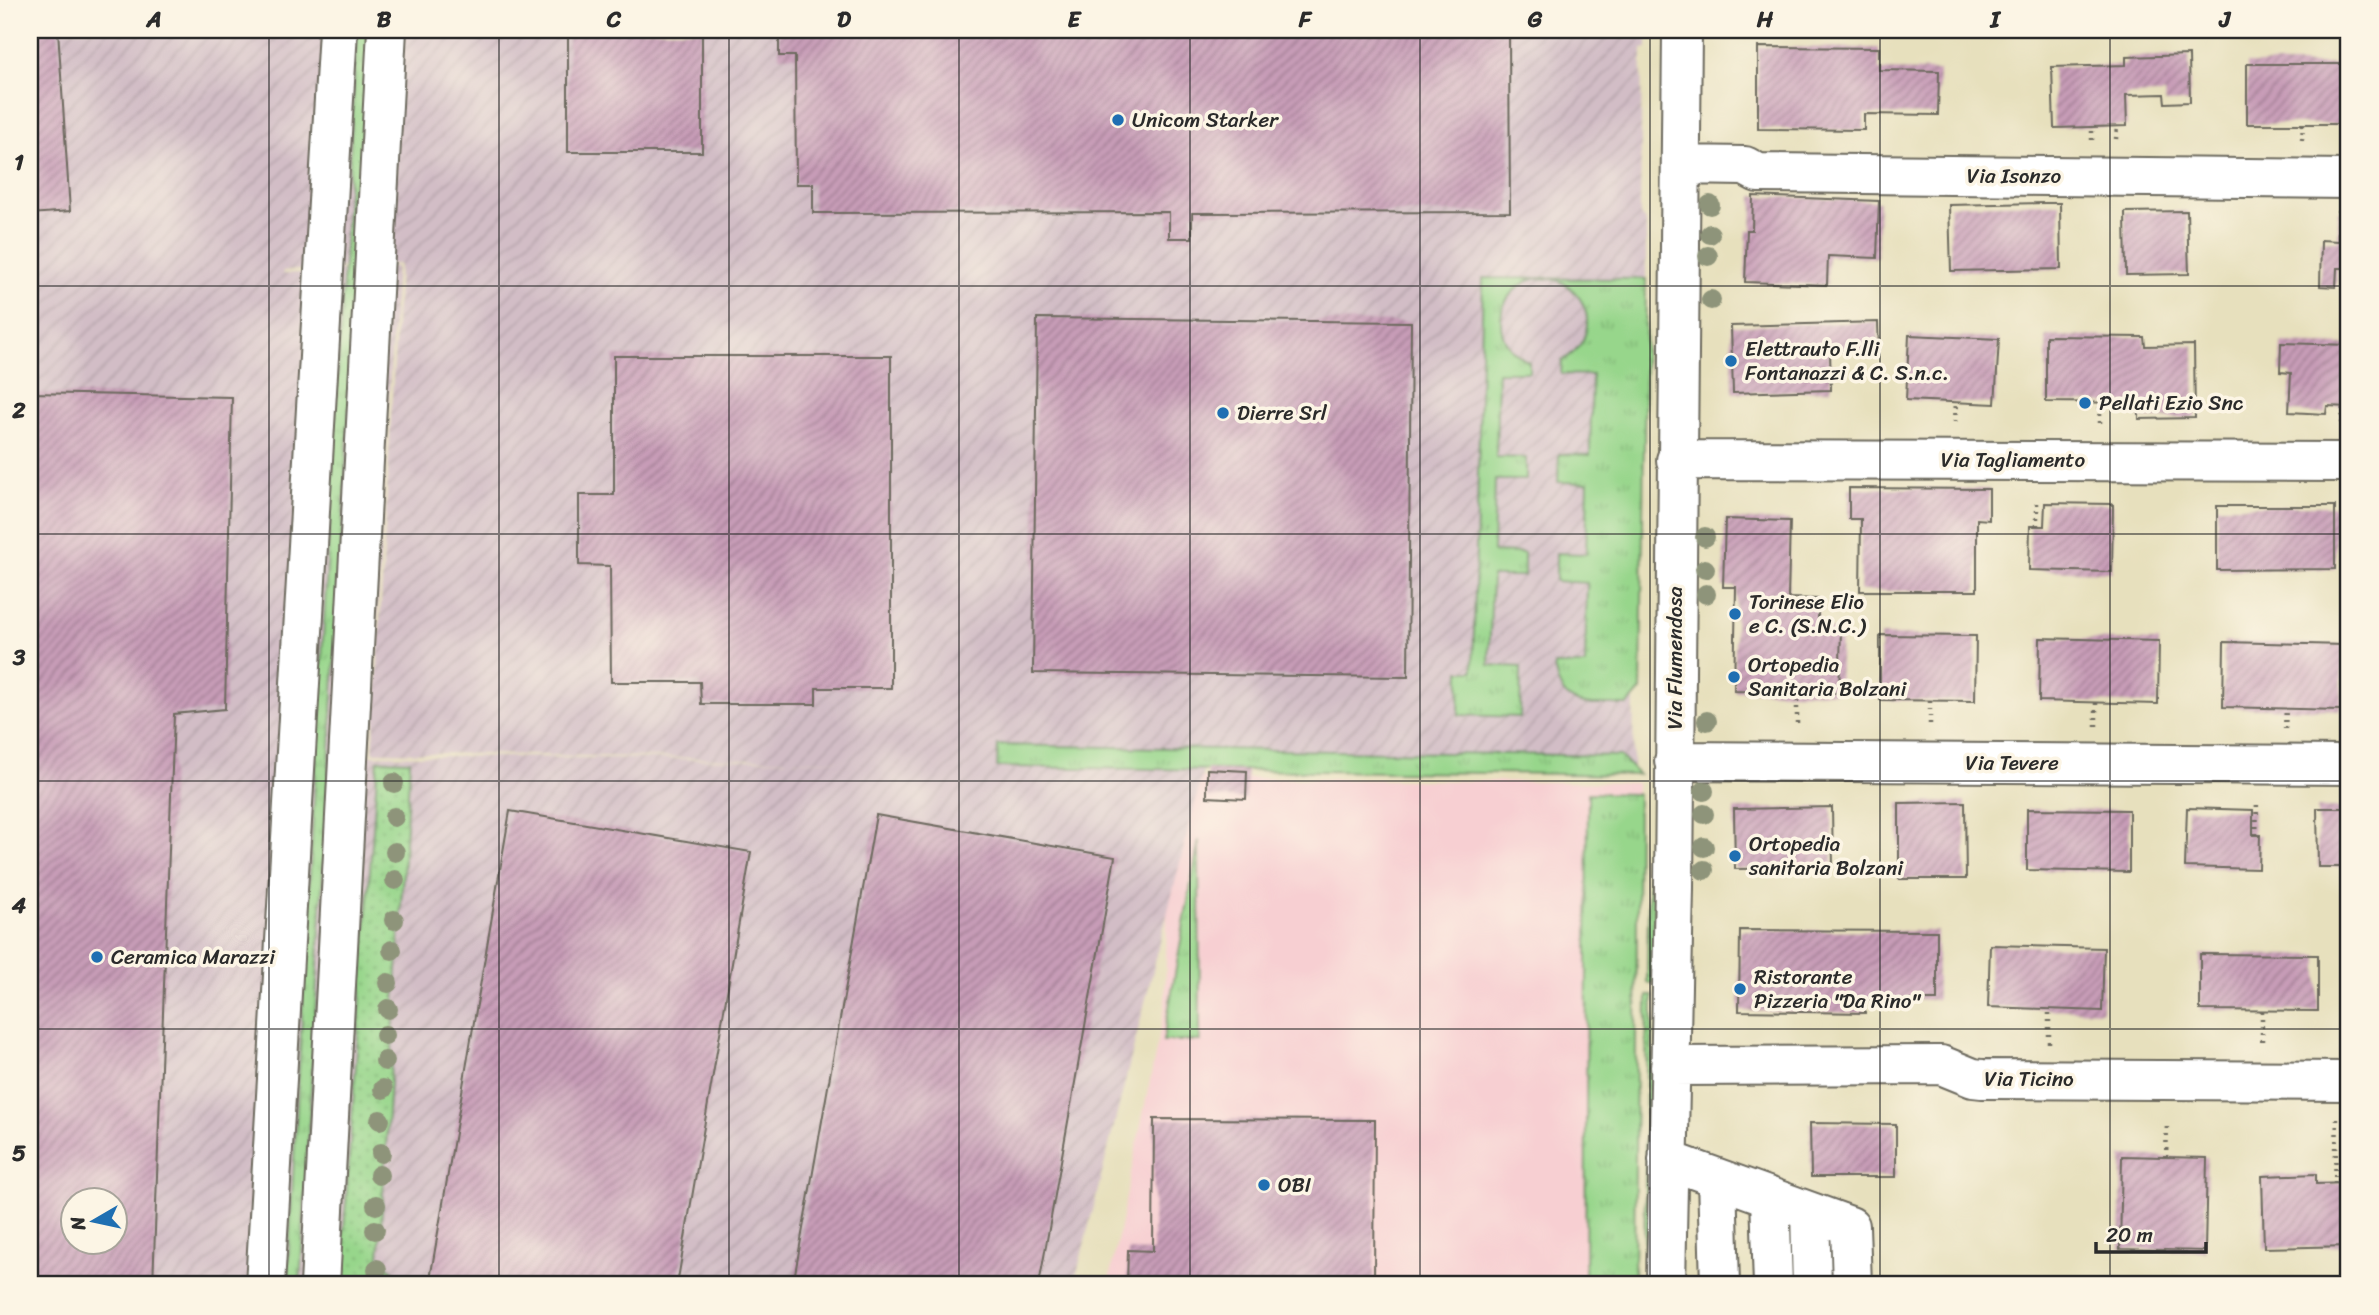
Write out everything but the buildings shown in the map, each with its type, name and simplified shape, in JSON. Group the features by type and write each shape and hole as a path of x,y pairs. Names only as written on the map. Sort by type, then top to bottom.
{"street":[{"path":"265,1285 338,30"},
{"path":"320,1285 387,30"},
{"name":"Via Flumendosa","path":"1666,1285 1682,30"},
{"name":"Via Isonzo","path":"1681,165 1745,166 1758,173 2349,179"},
{"name":"Via Tagliamento","path":"1676,460 2349,462"},
{"name":"Via Tevere","path":"1674,761 2349,765"},
{"name":"Via Ticino","path":"1670,1066 1941,1065 1973,1078 2349,1081"},
{"path":"1668,1160 1850,1226 1852,1285"},
{"path":"1717,1178 1720,1285"},
{"path":"1770,1197 1773,1285"},
{"path":"1811,1212 1812,1285"}],"path":[{"path":"2037,499 2037,526"},
{"path":"1797,692 1797,726"},
{"path":"2256,835 2257,799"},
{"path":"2048,1051 2049,1009"},
{"path":"2262,1011 2262,1052"},
{"path":"2335,1184 2337,1117"},
{"path":"2166,1157 2167,1124"}],"shaded area":[{"path":"30,30 1647,30 1647,48 1642,49 1640,215 1646,222 1646,279 1639,280 1633,774 1204,767 1074,1285 30,1285","holes":["399,264 373,752 847,761 370,755 396,266 283,274 283,271"]},
{"path":"1170,777 1637,783 1629,1285 1108,1285 1165,1007"}],"green space":[{"path":"357,30 370,30 300,1285 287,1285"},
{"path":"1483,278 1547,278 1531,280 1514,291 1506,300 1501,316 1505,339 1512,350 1529,362 1529,372 1498,372 1496,457 1526,458 1526,480 1495,480 1493,552 1524,553 1524,576 1492,576 1489,665 1521,667 1520,717 1459,715 1460,671 1473,671"},
{"path":"1550,278 1646,279 1641,690 1628,705 1579,703 1563,691 1554,665 1585,665 1587,583 1556,581 1556,553 1586,554 1588,483 1558,482 1559,454 1590,455 1592,375 1561,374 1562,361 1579,346 1587,328 1585,311 1578,296 1565,284"},
{"path":"998,745 1620,756 1639,775 997,767"},
{"path":"378,760 410,761 379,1258 401,1279 400,1285 340,1285"},
{"path":"1588,793 1638,794 1634,1285 1585,1285"},
{"path":"1199,840 1200,1041 1163,1041"},
{"path":"1649,856 1655,856 1653,983 1647,983"},
{"path":"1647,996 1653,996 1649,1285 1644,1285"}],"place":[{"name":"Unicom Starker","path":"1118,120"},
{"name":"Elettrauto F.lli Fontanazzi & C. S.n.c.","path":"1731,361"},
{"name":"Pellati Ezio Snc","path":"2085,403"},
{"name":"Dierre Srl","path":"1223,413"},
{"name":"Torinese Elio e C. (S.N.C.)","path":"1735,614"},
{"name":"Ortopedia Sanitaria Bolzani","path":"1734,677"},
{"name":"Ortopedia sanitaria Bolzani","path":"1735,856"},
{"name":"Ceramica Marazzi","path":"97,957"},
{"name":"Ristorante Pizzeria \"Da Rino\"","path":"1740,989"},
{"name":"OBI","path":"1264,1185"}]}
